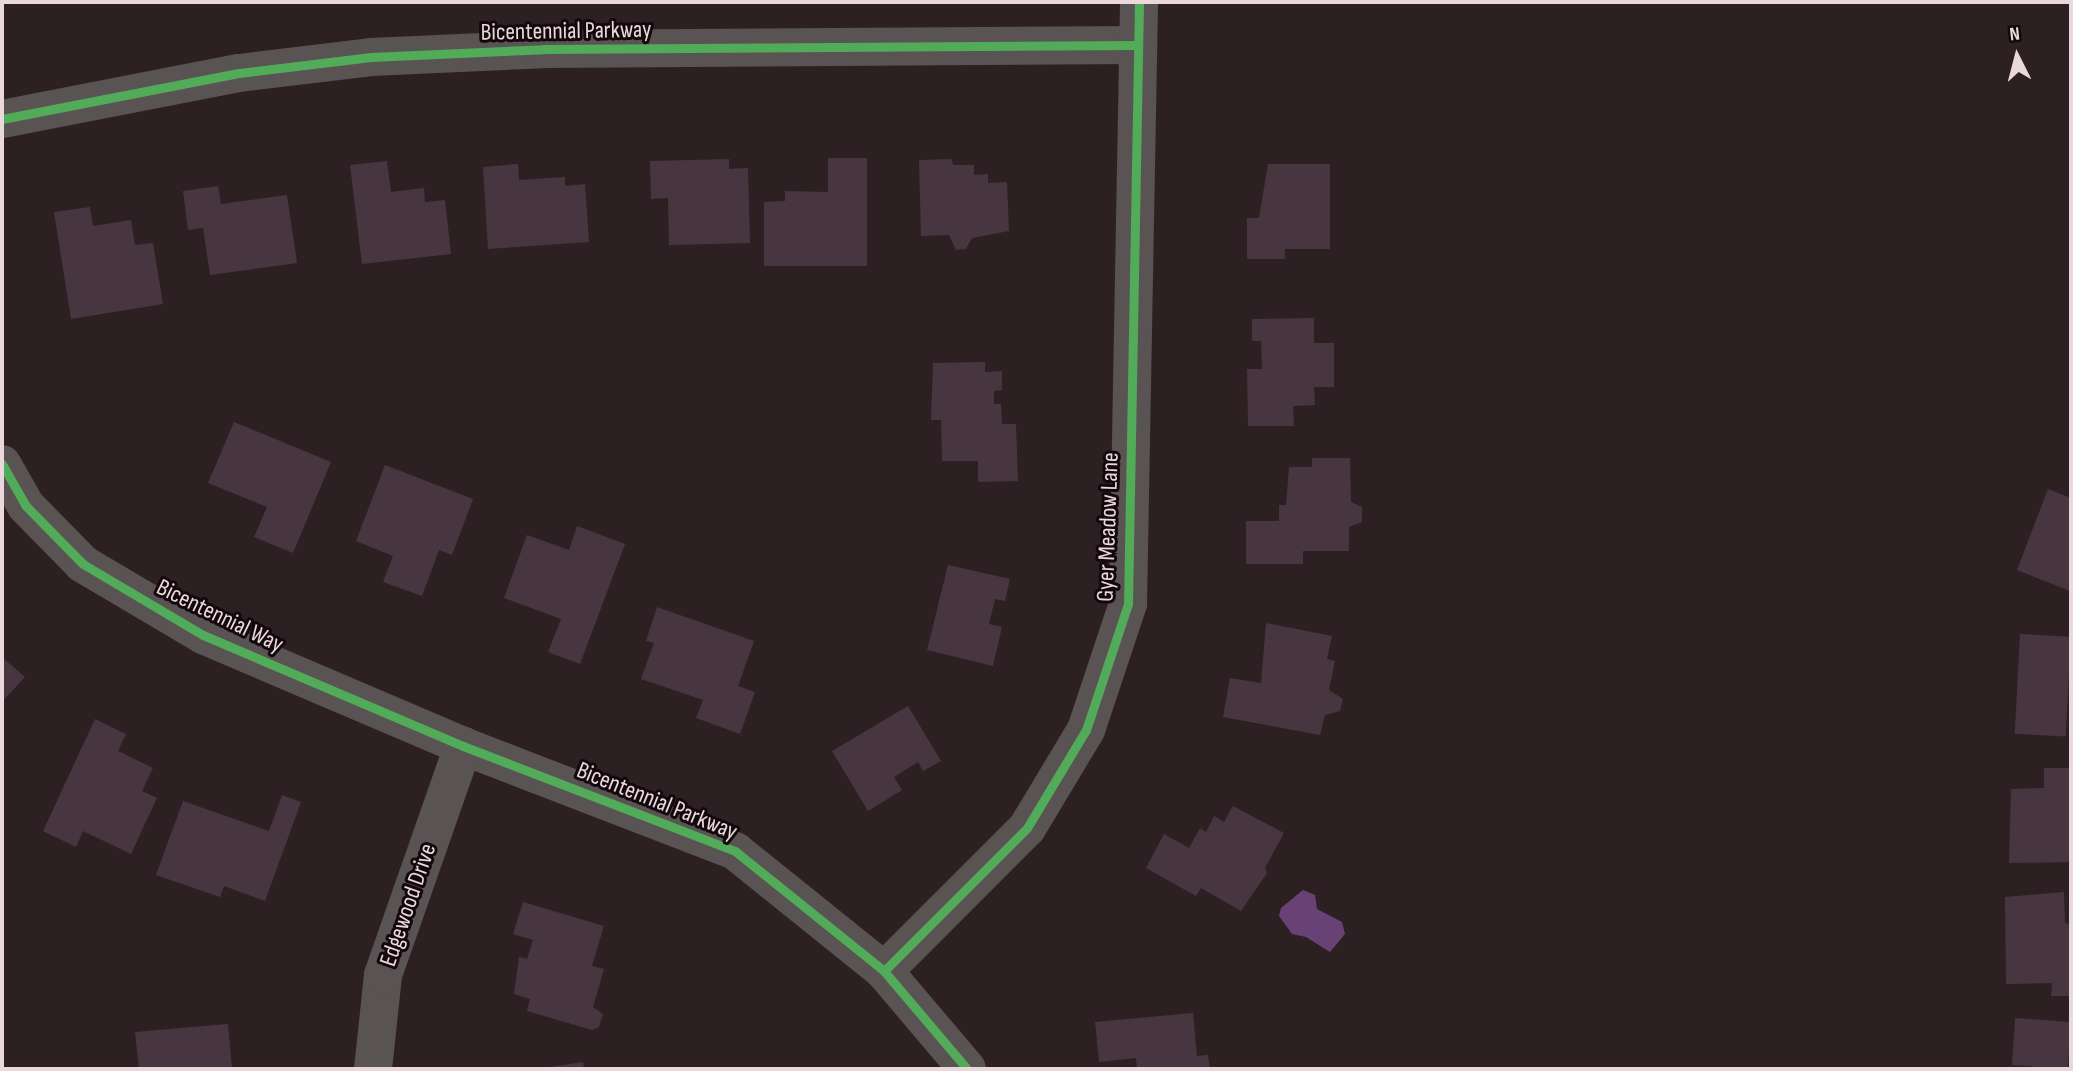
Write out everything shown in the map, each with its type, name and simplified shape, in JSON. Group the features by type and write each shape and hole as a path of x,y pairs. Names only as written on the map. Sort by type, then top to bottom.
{"street":[{"name":"Gyer Meadow Lane","path":"884,971 1027,828 1086,730 1128,604 1139,2"},
{"name":"Bicentennial Parkway","path":"2,119 239,73 371,57 544,49 1138,45"},
{"name":"Bicentennial Way","path":"2,464 26,506 82,564 203,635 463,746"},
{"name":"Bicentennial Parkway","path":"463,746 735,851 884,971 967,1069"},
{"name":"Edgewood Drive","path":"373,1069 383,975 463,746"}],"shaded area":[{"path":"1303,890 1315,895 1317,909 1342,922 1345,934 1330,952 1306,937 1292,934 1279,916 1281,908"}],"building":[{"path":"828,158 867,158 867,266 764,266 764,202 785,201 785,191 828,192"},
{"path":"729,159 729,169 748,168 750,243 669,245 668,198 651,199 650,161"},
{"path":"952,159 953,165 974,165 974,175 988,174 988,183 1007,182 1009,231 972,238 966,249 956,250 949,235 921,236 919,160"},
{"path":"387,161 391,192 424,188 425,202 445,200 451,254 362,264 350,165"},
{"path":"518,164 519,180 565,177 565,186 585,184 589,242 488,249 483,167"},
{"path":"1268,164 1330,164 1330,249 1285,249 1285,259 1247,259 1247,218 1259,218"},
{"path":"218,186 221,204 287,195 297,263 210,275 203,228 188,230 183,191"},
{"path":"90,207 93,226 131,220 135,245 153,243 163,304 71,319 54,212"},
{"path":"1314,318 1314,343 1334,343 1334,387 1314,387 1315,405 1293,406 1294,426 1248,426 1247,369 1262,369 1261,341 1252,341 1252,319"},
{"path":"985,362 985,372 1002,371 1002,390 994,391 994,404 1001,404 1002,424 1016,424 1018,481 978,482 978,461 942,461 941,420 931,420 933,363"},
{"path":"234,422 331,462 293,553 254,537 267,507 208,483"},
{"path":"1312,458 1350,458 1351,502 1362,507 1362,522 1349,527 1349,551 1303,551 1303,564 1246,564 1246,521 1279,521 1279,505 1286,505 1289,467 1312,467"},
{"path":"385,465 473,499 452,555 439,550 422,596 383,582 393,556 356,541"},
{"path":"2048,489 2071,498 2070,591 2017,570"},
{"path":"577,526 625,544 580,664 548,652 561,619 504,598 527,535 569,550"},
{"path":"948,565 1010,579 1005,601 995,599 989,624 1002,627 993,666 927,650"},
{"path":"657,607 754,641 738,686 755,692 740,734 696,718 703,700 641,679 654,643 646,641"},
{"path":"1266,623 1332,636 1327,659 1335,661 1329,690 1343,699 1340,711 1325,715 1320,735 1223,717 1230,678 1261,683"},
{"path":"2020,634 2071,637 2066,737 2015,734"},
{"path":"2,657 25,677 2,702"},
{"path":"908,706 941,761 923,771 918,762 894,777 902,790 868,811 832,751"},
{"path":"95,719 126,734 118,751 153,768 142,791 157,798 131,854 83,831 76,847 43,831"},
{"path":"2044,768 2071,768 2071,862 2009,863 2011,789 2044,788"},
{"path":"282,795 301,802 265,901 224,886 220,897 156,875 183,801 269,831"},
{"path":"1233,806 1284,833 1265,868 1267,873 1241,911 1201,888 1196,896 1146,868 1164,834 1189,848 1200,828 1206,832 1214,816 1224,822"},
{"path":"2064,892 2065,923 2070,924 2071,934 2071,996 2051,996 2052,983 2006,984 2005,897"},
{"path":"523,902 604,926 592,966 604,969 593,1007 603,1014 599,1027 592,1030 527,1011 530,999 514,994 519,957 527,959 533,940 513,934"},
{"path":"1193,1013 1197,1056 1208,1055 1210,1069 1137,1069 1136,1058 1099,1062 1095,1022"},
{"path":"2015,1018 2071,1022 2068,1069 2012,1065"},
{"path":"228,1024 232,1069 139,1069 135,1032"},
{"path":"583,1062 584,1069 543,1068"}],"cycle path":[{"path":"884,971 1027,828 1086,730 1128,604 1139,2"},
{"path":"2,119 239,73 371,57 544,49 1137,45"},
{"path":"2,464 26,506 83,564 203,635 463,746 735,851 884,971 967,1069"}]}
